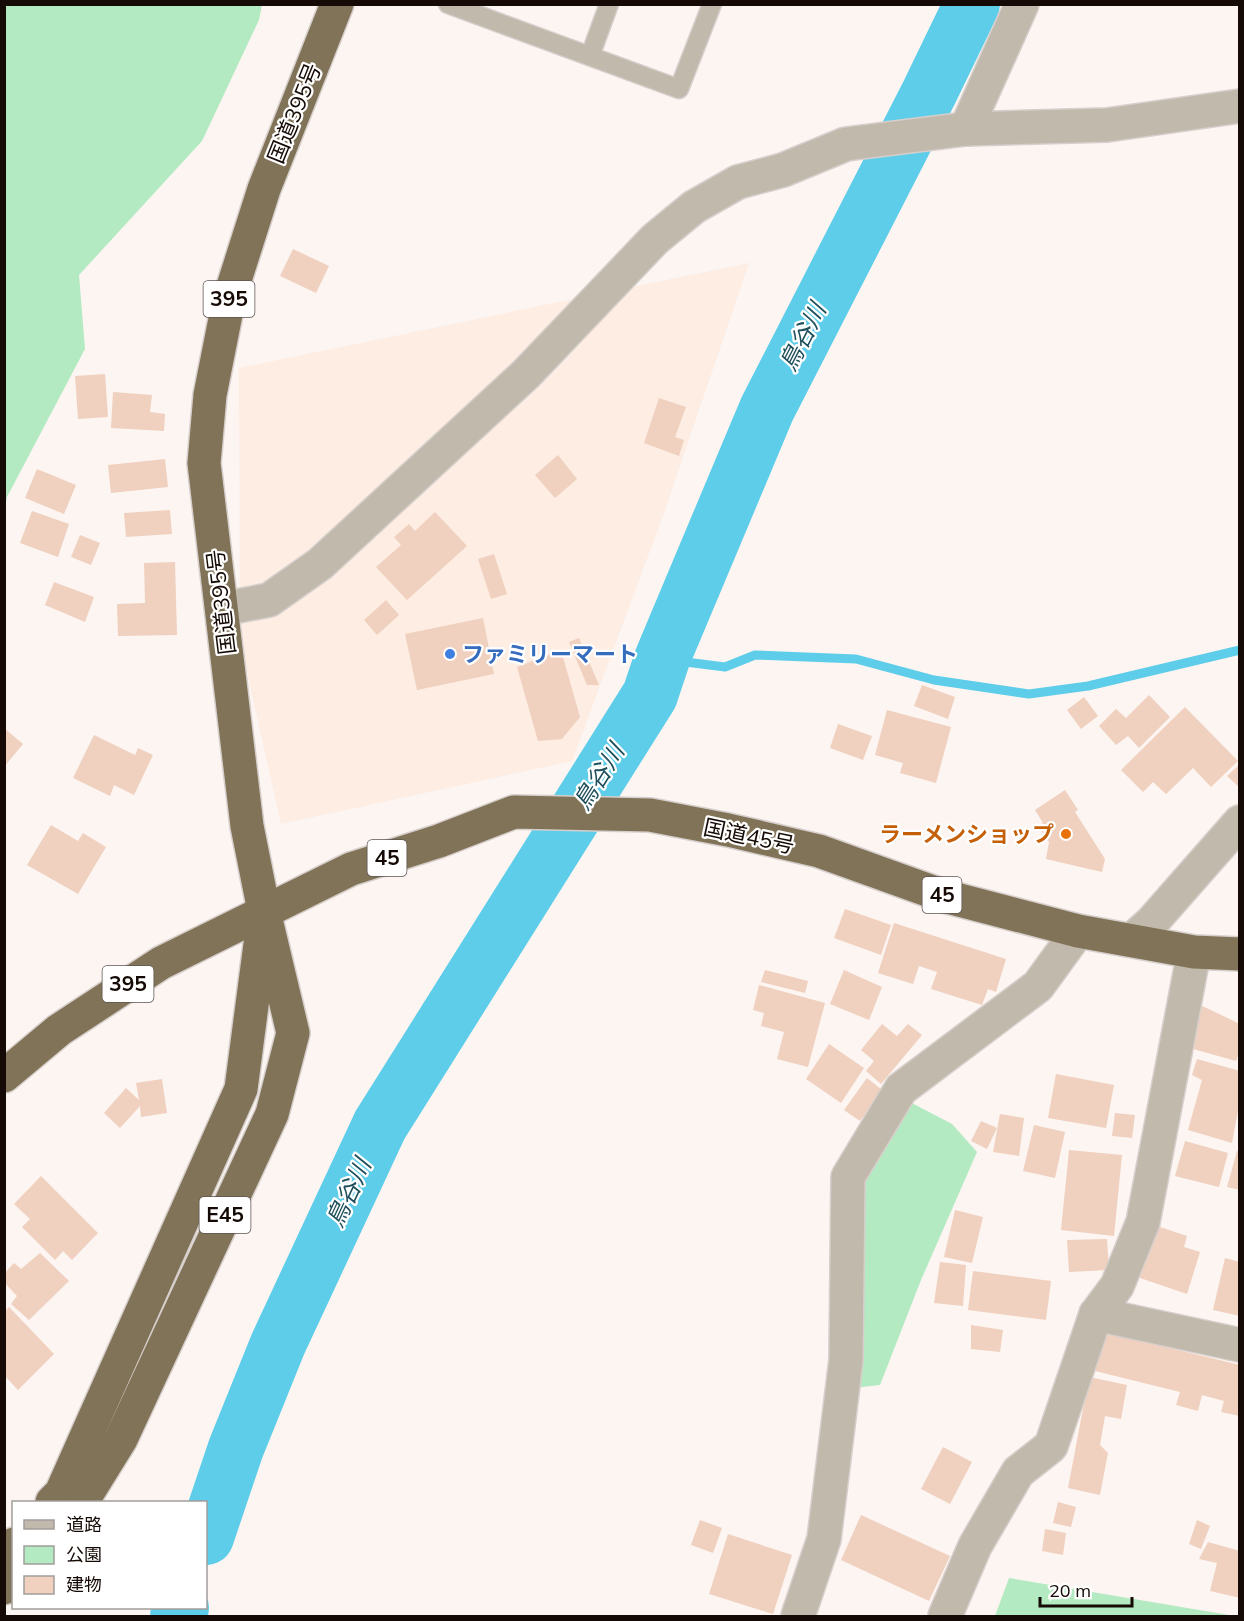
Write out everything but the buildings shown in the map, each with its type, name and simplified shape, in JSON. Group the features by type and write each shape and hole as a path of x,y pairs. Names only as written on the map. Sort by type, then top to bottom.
{"highway":[{"name":"国道395号","path":"264,911 248,826 204,463 210,395 229,299 264,189 337,4"},
{"name":"国道45号","path":"264,911 351,869 439,841 514,812 650,815 819,851 944,896 1078,931 1194,952 1239,954"},
{"name":"395","path":"4,1076 59,1030 161,963 264,911"},
{"name":"E45","path":"53,1501 66,1482 241,1089 254,1009 264,911"},
{"name":"E45","path":"83,1501 121,1439 272,1114 293,1033 264,911"}],"street":[{"path":"959,130 1022,4"},
{"path":"222,609 269,600 320,564 526,374 655,239 694,207 738,182 783,170 846,144 959,130 1107,125 1239,106"},
{"path":"1132,940 1152,922 1239,822"},
{"path":"798,1617 824,1539 846,1360 848,1177 901,1089 1038,986 1078,931"},
{"path":"945,1617 975,1546 1018,1472 1051,1446 1096,1314 1117,1286 1143,1222 1194,952"},
{"path":"1096,1314 1239,1344"}],"lane":[{"path":"448,4 496,13"},
{"path":"474,4 590,56 679,89 712,4"},
{"path":"590,56 609,4"}],"shaded area":[{"path":"749,263 664,513 572,761 281,824 240,641 239,368"}],"green space":[{"path":"5,4 262,5 259,20 202,141 79,275 85,349 7,497 5,509"},
{"path":"908,1101 952,1124 977,1152 921,1280 880,1385 852,1388 857,1182"},
{"path":"1009,1578 1235,1616 995,1616"}],"waterway":[{"name":"鳥谷川","path":"207,1534 236,1448 278,1344 380,1125 650,695 662,659 767,409 929,93 972,4"},
{"path":"662,659 725,667 755,655 856,659 934,680 1029,694 1088,686 1240,650"},
{"name":"鳥谷川","path":"178,1616 181,1609"}],"place":[{"name":"ファミリーマート","path":"450,654"},
{"name":"ラーメンショップ","path":"1066,834"}]}
